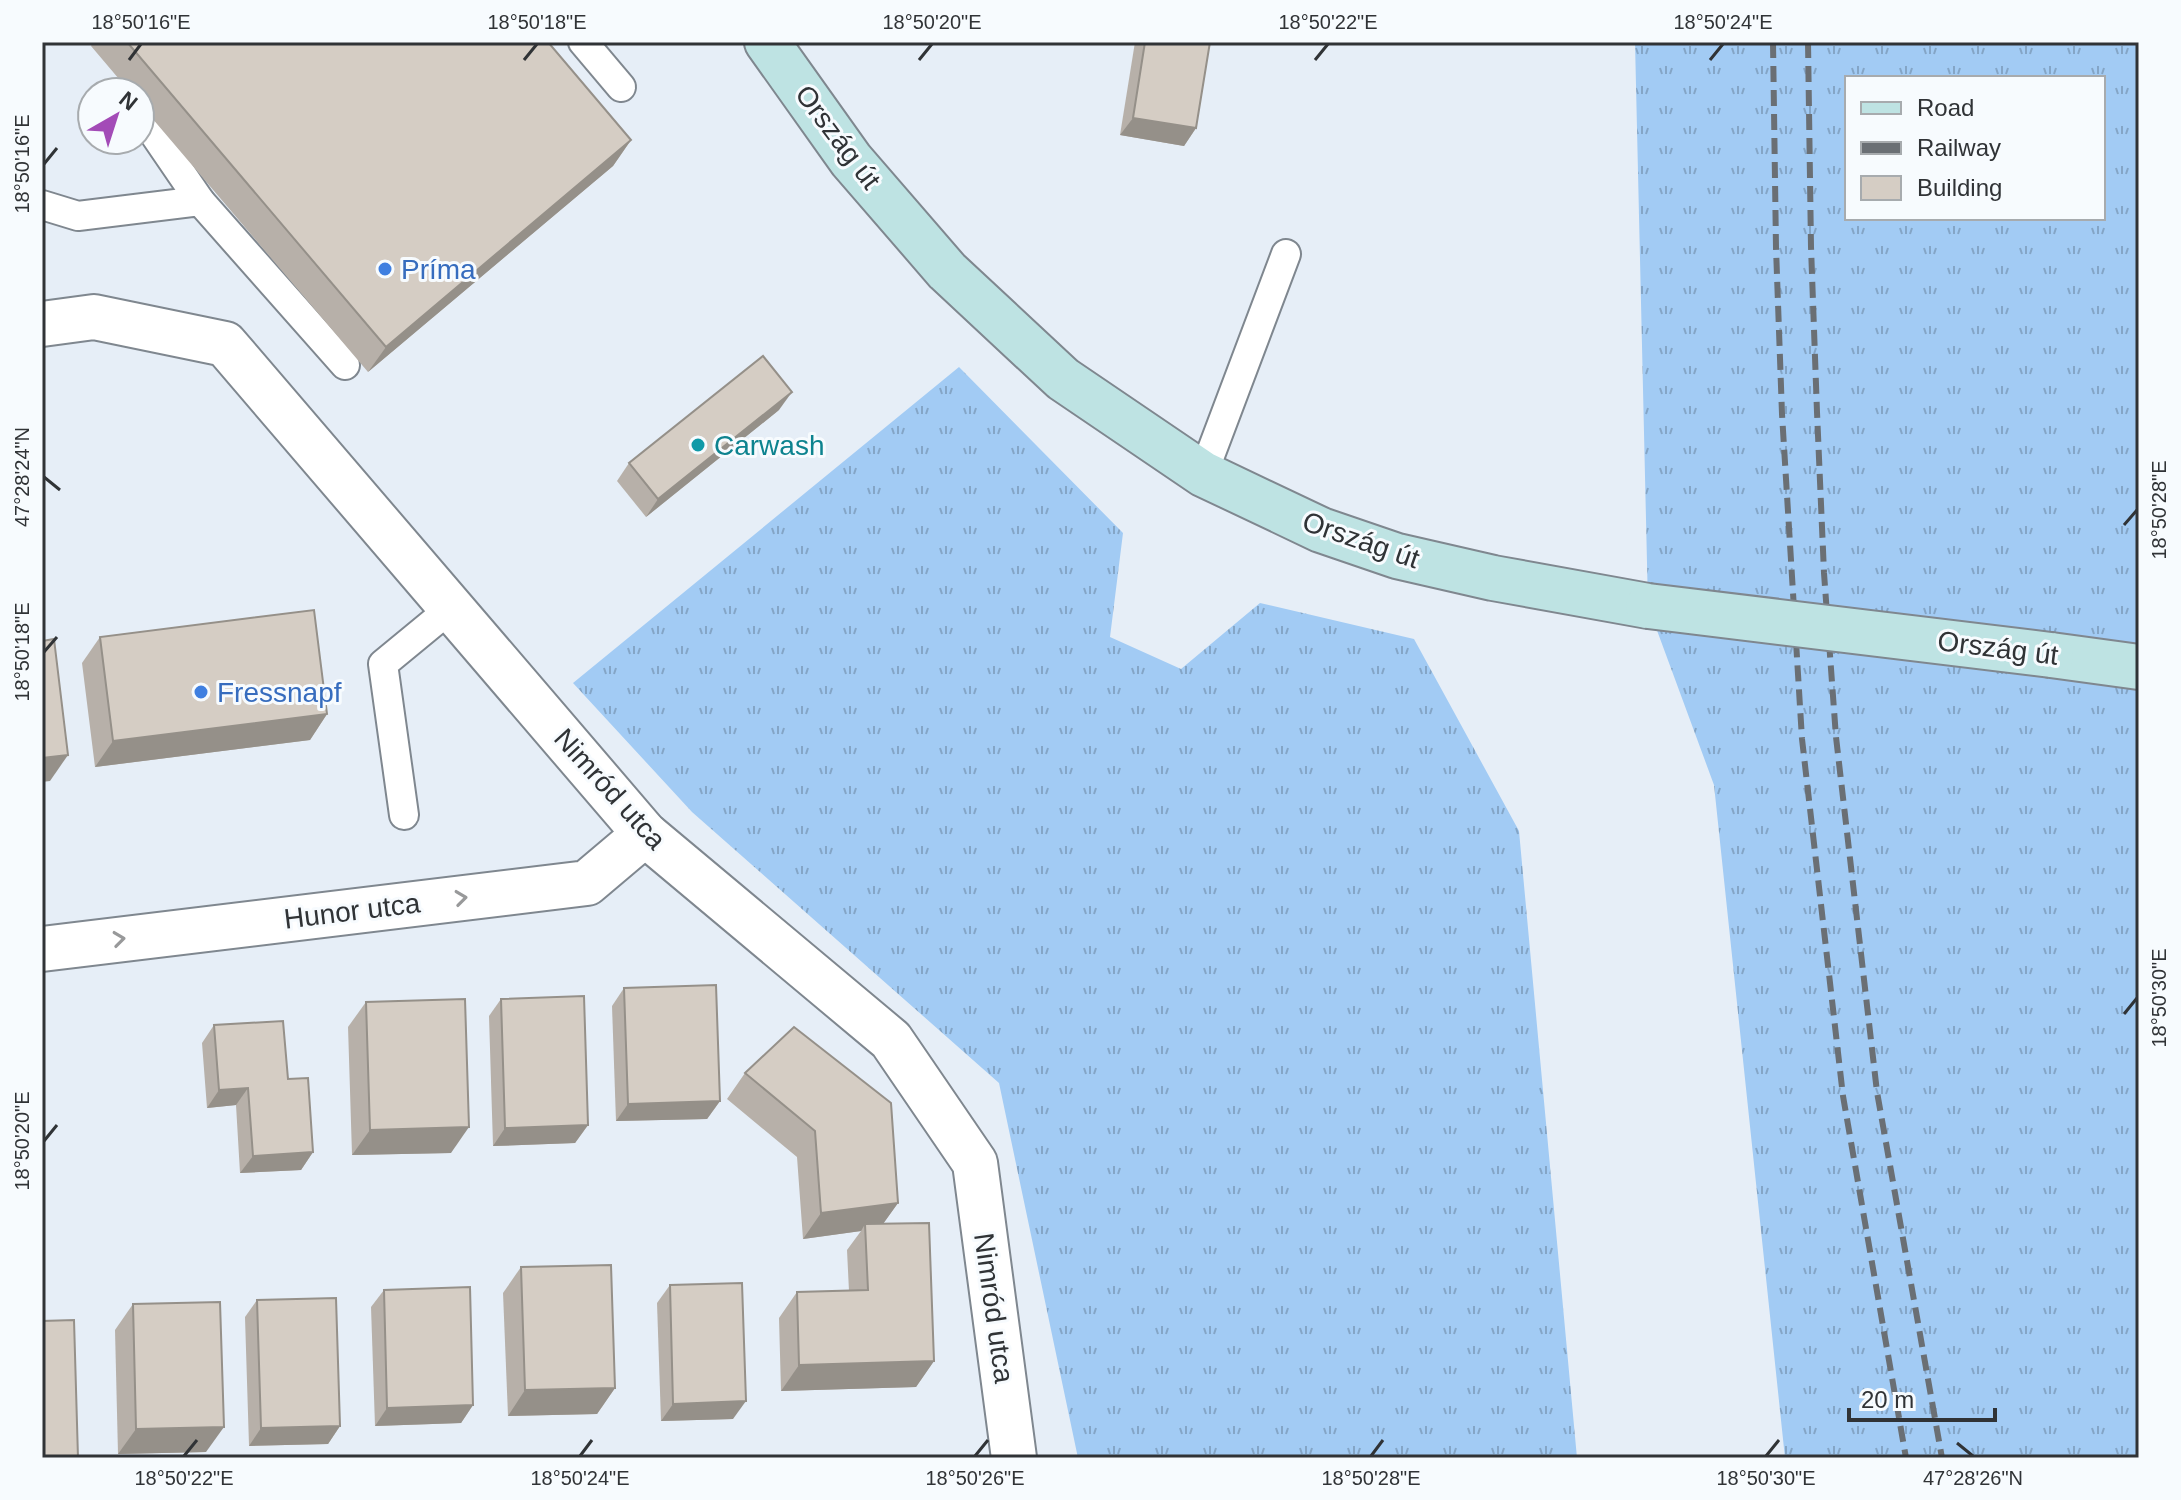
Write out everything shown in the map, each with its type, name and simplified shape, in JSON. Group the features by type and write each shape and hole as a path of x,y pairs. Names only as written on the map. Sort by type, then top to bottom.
{"main road":[{"name":"Ország út","path":"767,42 851,160 947,271 1063,379 1203,474 1321,530 1397,556 1493,578 1648,606 2139,667"}],"street":[{"name":"Nimród utca","path":"42,324 94,317 225,344 645,834 891,1040 975,1163 1014,1458"},
{"name":"Hunor utca","path":"42,949 587,883 645,834"}],"lane":[{"path":"583,42 621,87"},
{"path":"156,137 200,201 345,365"},
{"path":"42,205 78,216 200,201"},
{"path":"1203,474 1286,254"},
{"path":"404,815 383,664 451,608"}],"green space":[{"path":"1635,42 2139,42 2139,1458 1785,1458 1714,785 1648,606"},
{"path":"959,367 1123,533 1110,637 1181,669 1260,603 1414,639 1519,831 1577,1458 1078,1458 999,1083 692,812 573,683"}],"building":[{"name":"Príma","path":"127,42 548,42 631,140 386,347"},
{"path":"1145,42 1210,42 1196,128 1133,118"},
{"name":"Carwash","path":"763,356 792,392 658,499 629,463"},
{"path":"314,610 327,714 113,741 100,637"},
{"path":"54,639 68,755 42,758 42,641"},
{"path":"716,985 720,1101 628,1104 624,988"},
{"path":"584,996 588,1125 505,1128 501,999"},
{"path":"465,999 469,1127 370,1130 366,1002"},
{"path":"283,1021 288,1079 308,1078 313,1152 253,1156 248,1088 219,1090 214,1025"},
{"path":"794,1027 891,1103 898,1203 821,1213 815,1131 745,1073"},
{"path":"929,1223 934,1361 799,1365 797,1292 868,1290 865,1224"},
{"path":"611,1265 615,1388 525,1390 521,1267"},
{"path":"742,1283 746,1401 673,1404 670,1285"},
{"path":"470,1287 473,1405 387,1408 384,1290"},
{"path":"336,1298 340,1426 261,1428 257,1300"},
{"path":"220,1302 224,1427 136,1429 133,1304"},
{"path":"74,1320 78,1458 42,1458 42,1321"}],"railway":[{"path":"1773,42 1782,414 1802,739 1843,1096 1906,1458"},
{"path":"1808,42 1817,412 1824,573 1836,737 1877,1092 1942,1458"}],"place":[{"name":"Príma","path":"385,269"},
{"name":"Carwash","path":"698,445"},
{"name":"Fressnapf","path":"201,692"}]}
